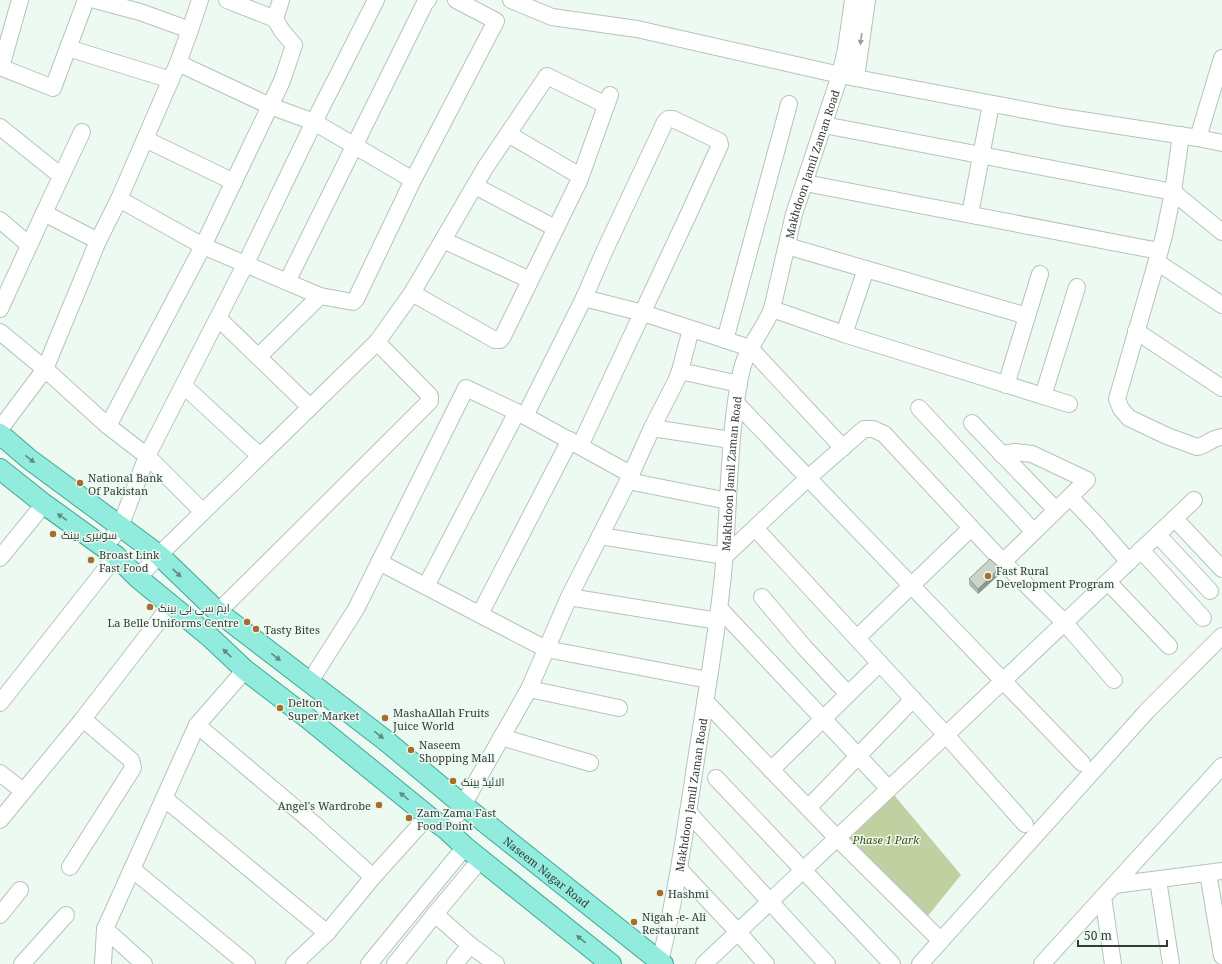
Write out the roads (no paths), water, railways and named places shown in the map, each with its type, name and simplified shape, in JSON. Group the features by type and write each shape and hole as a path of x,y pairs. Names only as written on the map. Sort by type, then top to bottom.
{"main road":[{"name":"Naseem Nagar Road","path":"0,434 29,458 159,555 218,612 385,740 463,805 661,963"},
{"path":"0,469 44,504 111,552 138,578 210,637 245,670 447,830 465,847 482,859 611,964"}],"street":[{"path":"20,0 1,67 53,88 86,0"},
{"path":"94,0 142,6 190,30"},
{"path":"0,429 45,369 98,241 120,198 171,80 200,0"},
{"path":"108,426 203,246 282,81 294,45 282,31 275,18 227,0"},
{"path":"275,18 281,0"},
{"path":"0,703 111,552 147,456 245,265 314,122 376,0"},
{"path":"287,282 425,3 428,0"},
{"path":"120,198 203,246 245,265 320,296 353,302 356,299 413,180 496,22 456,0"},
{"path":"510,0 552,17 637,29 840,75 1062,117 1222,143"},
{"name":"Makhdoon Jamil Zaman Road","path":"661,963 680,870 719,615 725,556 731,440 739,384 743,366 750,348 768,320 772,309 794,214 840,75 846,49 853,0"},
{"path":"856,78 867,0"},
{"path":"68,48 171,80"},
{"path":"1198,138 1222,58"},
{"path":"178,63 270,106 314,122 413,180"},
{"path":"138,578 159,555 377,342 412,293 475,186 547,76 608,100 580,176 556,228 500,340 495,340 412,293"},
{"path":"725,340 788,104"},
{"path":"970,214 992,104"},
{"path":"426,586 584,298 604,252 666,122 668,119 673,119 719,141 720,145 643,313 575,443 480,614"},
{"path":"824,125 1173,192 1222,232"},
{"path":"0,127 61,176"},
{"path":"1,306 82,132"},
{"path":"508,134 580,176"},
{"path":"1180,135 1173,192 1164,236 1116,399 1121,409 1129,418 1167,436 1197,447 1200,447 1217,437 1222,437"},
{"path":"145,139 234,182"},
{"path":"805,183 970,214 1158,256 1222,305"},
{"path":"475,186 556,228"},
{"path":"44,212 98,241"},
{"path":"0,220 29,245"},
{"path":"443,240 530,280"},
{"path":"787,246 1027,316"},
{"path":"844,334 866,269"},
{"path":"1006,385 1040,274"},
{"path":"1043,396 1077,287"},
{"path":"258,357 320,296"},
{"path":"584,298 643,313 750,348 844,448"},
{"path":"772,309 844,334 1069,404"},
{"path":"218,318 310,407"},
{"path":"447,830 463,805 529,689 569,597 630,478 652,428 680,371 691,329"},
{"path":"1136,331 1222,388"},
{"path":"0,332 45,369 108,426 147,456 203,512"},
{"path":"218,612 430,401 430,396 377,342"},
{"path":"680,371 739,384"},
{"path":"184,386 260,456"},
{"path":"309,683 356,609 466,388 521,414 575,443 630,478 728,501"},
{"path":"736,403 1082,763"},
{"path":"919,408 1034,532"},
{"path":"972,424 1056,510"},
{"path":"652,428 731,440"},
{"path":"600,536 725,556 808,478 864,429 873,429 884,434 1003,562 1064,623 1114,680"},
{"path":"1001,454 1015,452 1032,454 1086,479 1087,481 1003,562"},
{"path":"1070,497 1129,562"},
{"path":"704,964 1194,500"},
{"path":"0,558 44,504"},
{"path":"1175,519 1222,569"},
{"path":"755,528 946,735 1025,824"},
{"path":"857,638 971,528"},
{"path":"1158,535 1210,591"},
{"path":"1141,550 1203,618"},
{"path":"379,562 546,649 708,680"},
{"path":"1108,582 1169,646"},
{"path":"569,597 719,615 822,718 889,789"},
{"path":"762,597 804,647 848,694"},
{"path":"0,820 83,719 171,605"},
{"path":"920,964 1147,710 1222,636"},
{"path":"771,770 822,718 880,663"},
{"path":"103,964 105,929 197,725 245,670"},
{"path":"529,689 619,708"},
{"path":"808,808 913,699"},
{"path":"705,701 837,838 941,941"},
{"path":"70,867 133,768 131,760 83,719"},
{"path":"197,725 373,877"},
{"path":"501,737 590,763"},
{"path":"1042,964 1222,766"},
{"path":"0,773 23,792"},
{"path":"716,778 888,963"},
{"path":"164,798 327,933"},
{"path":"688,812 827,964"},
{"path":"294,964 327,933 373,877 428,816"},
{"path":"369,964 465,847"},
{"path":"395,964 482,859"},
{"path":"132,869 247,964"},
{"path":"680,870 766,964"},
{"path":"1114,885 1215,872 1222,956"},
{"path":"1158,880 1171,964"},
{"path":"0,915 20,890"},
{"path":"1103,897 1113,964"},
{"path":"22,964 66,914"},
{"path":"435,914 470,945 496,964"},
{"path":"105,929 144,964"},
{"path":"455,964 470,945"},
{"path":"1058,947 1060,964"}],"place":[{"name":"National Bank Of Pakistan","path":"80,483"},
{"name":"سونیری بینک","path":"53,534"},
{"name":"Broast Link Fast Food","path":"91,560"},
{"name":"Fast Rural Development Program","path":"988,576"},
{"name":"ایم سی بی بینک","path":"150,607"},
{"name":"La Belle Uniforms Centre","path":"247,622"},
{"name":"Tasty Bites","path":"256,629"},
{"name":"Delton Super Market","path":"280,708"},
{"name":"MashaAllah Fruits Juice World","path":"385,718"},
{"name":"Naseem Shopping Mall","path":"411,750"},
{"name":"الائیڈ بینک","path":"453,781"},
{"name":"Angel's Wardrobe","path":"379,805"},
{"name":"Zam Zama Fast Food Point","path":"409,818"},
{"name":"Hashmi","path":"660,893"},
{"name":"Nigah -e- Ali Restaurant","path":"634,922"}],"park label":[{"name":"Phase 1 Park","path":"886,839"}]}
